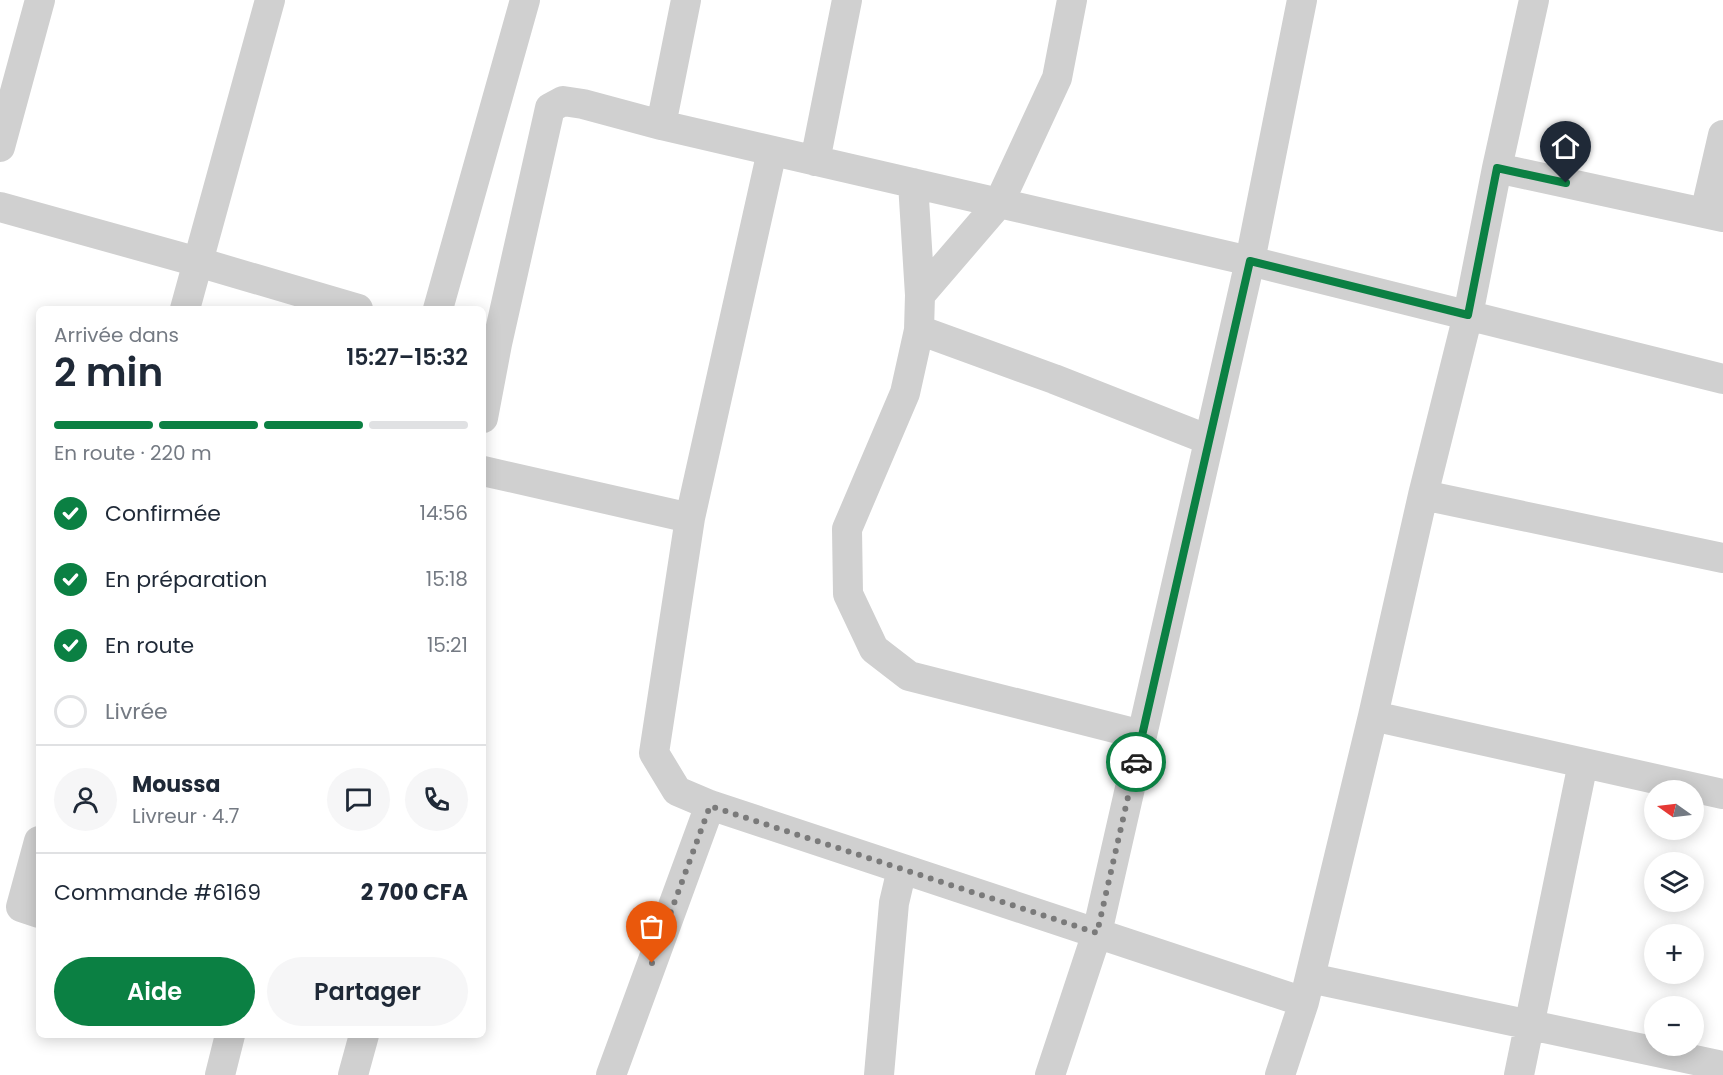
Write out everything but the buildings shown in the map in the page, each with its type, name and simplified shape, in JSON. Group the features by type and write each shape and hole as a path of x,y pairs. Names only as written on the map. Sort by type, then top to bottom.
{"street":[{"path":"0,147 40,0"},
{"path":"186,306 270,0"},
{"path":"439,306 525,0"},
{"path":"661,125 686,0"},
{"path":"815,161 847,0"},
{"path":"920,295 999,203 1057,78 1072,0"},
{"path":"1050,1075 1097,933 1250,261 1302,0"},
{"path":"1280,1075 1307,990 1423,495 1468,315 1534,0"},
{"path":"486,385 490,342 550,108 563,101 1250,261 1723,379"},
{"path":"1497,168 1714,215 1723,135"},
{"path":"772,151 690,518 654,753 677,791 710,806 1097,933 1307,990 1528,1024 1723,1066"},
{"path":"913,183 920,295 919,330 905,393 847,529 848,594 874,649 909,676 1142,735"},
{"path":"0,207 348,306"},
{"path":"919,330 1054,379 1209,440"},
{"path":"486,472 690,518"},
{"path":"1423,495 1723,558"},
{"path":"1373,716 1723,794"},
{"path":"1519,1075 1583,763"},
{"path":"610,1075 710,806"},
{"path":"36,852 21,907 36,912"},
{"path":"879,1075 894,903 902,869"},
{"path":"220,1075 229,1038"},
{"path":"353,1075 363,1038"}],"way so far":[{"path":"652,963 710,806 1097,933 1136,762"}],"route":[{"path":"1136,762 1250,261 1468,315 1497,168 1566,183"}]}
